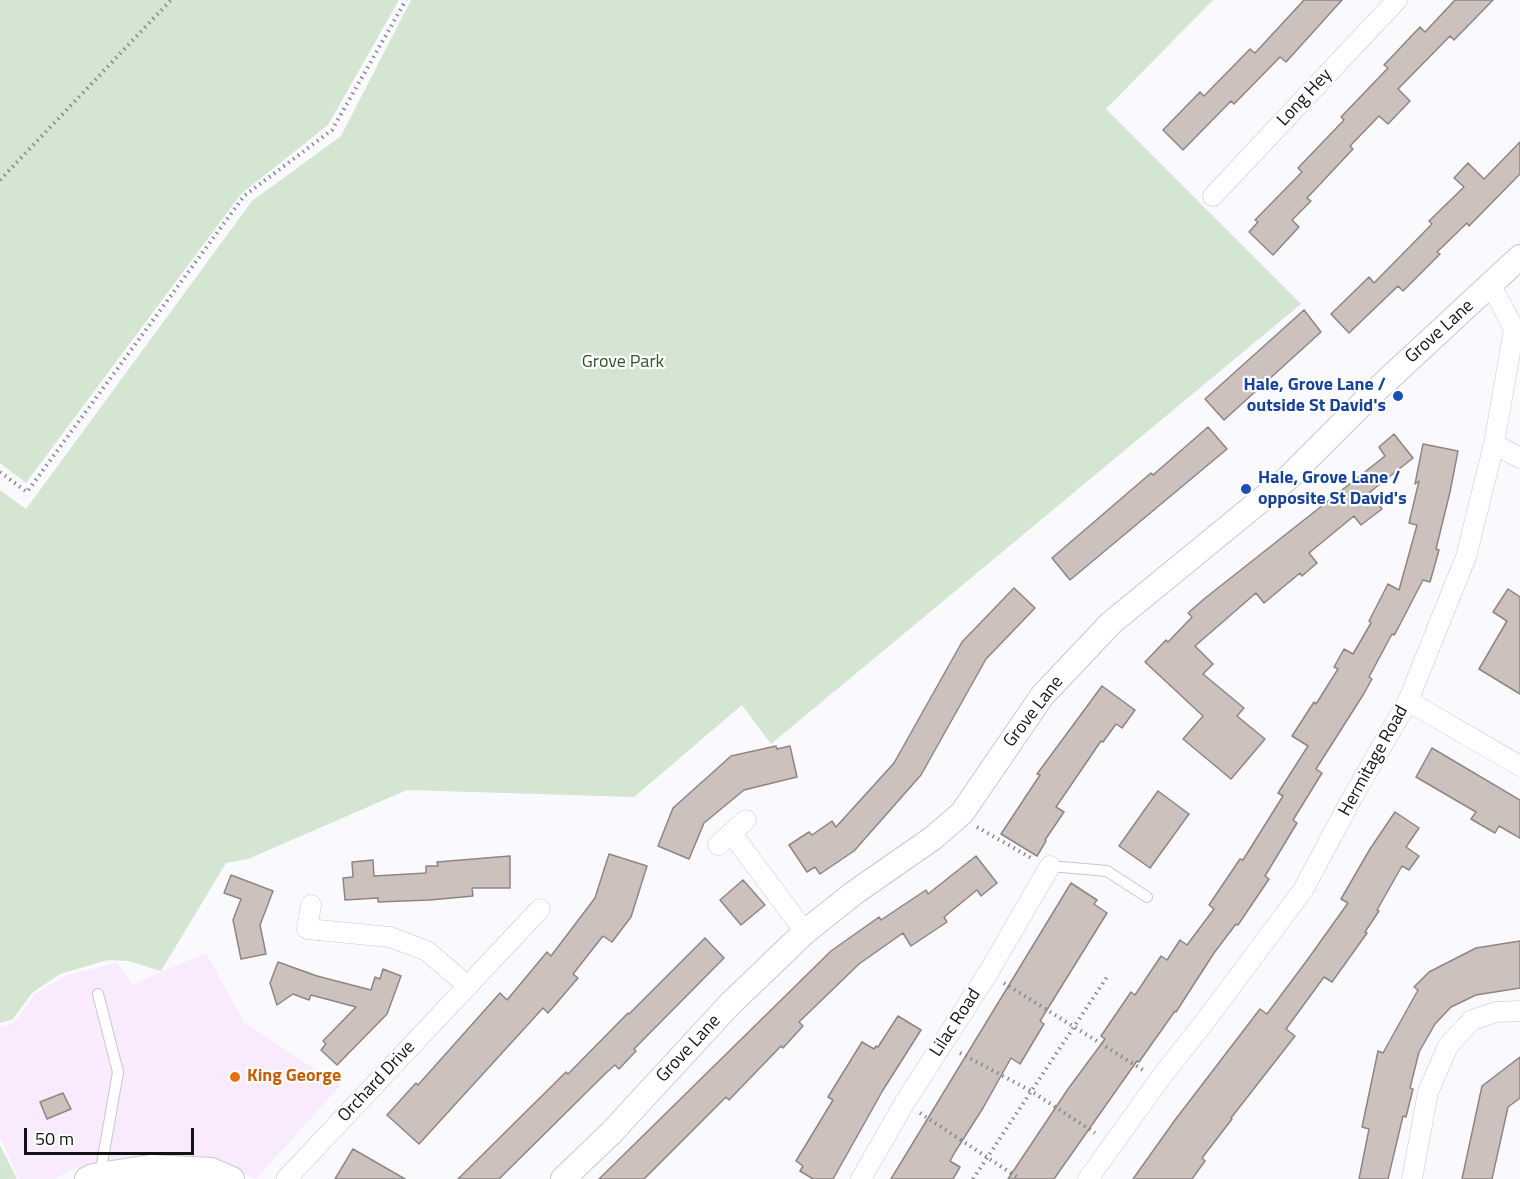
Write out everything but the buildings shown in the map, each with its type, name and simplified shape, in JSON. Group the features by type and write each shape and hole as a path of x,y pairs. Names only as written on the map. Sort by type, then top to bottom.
{"street":[{"name":"Long Hey","path":"1213,196 1397,0"},
{"name":"Grove Lane","path":"563,1179 612,1132 729,1005 806,932 854,893 933,838 958,816 1042,696 1111,623 1288,478 1370,396 1520,257"},
{"name":"Hermitage Road","path":"1088,1179 1159,1080 1303,890 1352,798 1408,701 1466,556 1494,444 1514,329 1491,285"},
{"path":"1494,444 1520,458"},
{"path":"1408,701 1520,766"},
{"path":"746,820 725,840 806,932"},
{"name":"Lilac Road","path":"861,1179 905,1102 988,973 1049,867"},
{"path":"310,905 307,929 390,937 427,951 468,986"},
{"name":"Orchard Drive","path":"286,1179 540,909"},
{"path":"1412,1179 1428,1092 1448,1046 1472,1020 1496,1012 1520,1011"},
{"path":"93,1177 150,1167 211,1170 232,1179"}],"lane":[{"path":"1049,867 1107,871 1147,897"},
{"path":"93,1177 118,1072 98,994"}],"path":[{"path":"0,180 171,0"},
{"path":"0,472 27,492 244,196 332,130 406,0"},
{"path":"958,816 1049,867"},
{"path":"988,973 1159,1080"},
{"path":"973,1179 1109,974"},
{"path":"942,1044 1030,1091 1113,1145"},
{"path":"905,1102 1020,1179"}],"shaded area":[{"path":"206,953 244,1022 340,1086 256,1179 206,1159 121,1158 73,1169 54,1179 19,1179 0,1138 0,1028 14,1023 35,994 66,975 117,963 133,984"}],"green space":[{"path":"0,0 399,0 328,125 241,194 26,483 0,463"},
{"name":"Grove Park","path":"411,0 1213,0 1106,109 1301,304 771,744 742,705 634,797 407,790 248,859 226,863 161,971 128,961 108,960 60,974 32,993 13,1019 0,1023 0,490 26,509 252,201 341,136"},
{"path":"0,1145 17,1179 0,1179"}],"place":[{"name":"Hale, Grove Lane / outside St David's","path":"1398,396"},
{"name":"Hale, Grove Lane / opposite St David's","path":"1246,489"},
{"name":"King George","path":"235,1077"}]}
